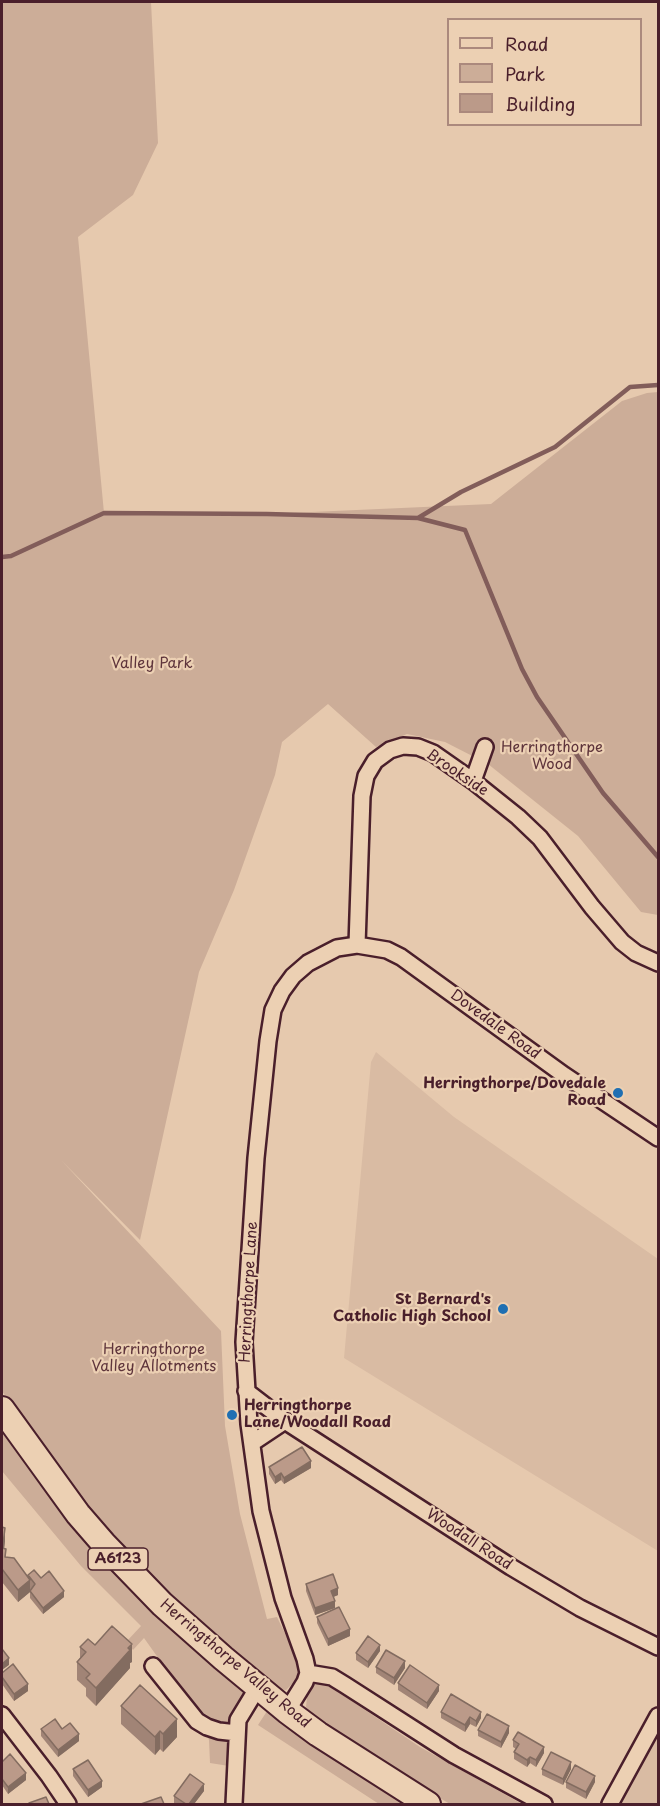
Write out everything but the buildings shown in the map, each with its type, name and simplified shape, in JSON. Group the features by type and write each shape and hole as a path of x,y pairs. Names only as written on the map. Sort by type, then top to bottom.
{"main road":[{"name":"Herringthorpe Valley Road","path":"2,1409 50,1478 104,1544 162,1604 287,1711 318,1734 428,1804"}],"street":[{"name":"Brookside","path":"357,945 362,796 366,776 375,761 390,750 403,746 418,747 433,753 473,781 540,838 592,907 622,942 636,953 658,963"},
{"path":"473,781 485,747"},
{"name":"Dovedale Road","path":"357,945 380,948 401,957 564,1075 658,1138"},
{"name":"Herringthorpe Lane","path":"308,1673 283,1599 261,1511 246,1391 244,1342 247,1296 258,1146 273,1010 282,991 293,976 308,963 337,948 357,945"},
{"name":"Woodall Road","path":"246,1391 285,1421 511,1567 580,1608 658,1647"},
{"path":"252,1443 285,1421"},
{"path":"153,1666 197,1721 219,1731 237,1733"},
{"path":"287,1711 308,1673 332,1677 454,1755 544,1804"},
{"path":"234,1804 237,1733 241,1713 258,1687"},
{"path":"2,1715 50,1776 68,1804"},
{"path":"610,1804 658,1716"}],"shaded area":[{"name":"St Bernard's Catholic High School","path":"376,1052 454,1117 658,1259 658,1551 344,1358 371,1062"},
{"path":"658,1731 658,1804 616,1804"}],"green space":[{"name":"Valley Park","path":"2,2 151,2 158,143 133,195 78,237 104,513 267,514 491,504 622,401 658,392 658,915 641,912 578,836 488,764 445,742 407,734 376,747 328,704 282,742 275,775 234,890 199,972 140,1240 61,1160 221,1331 225,1426 240,1514 267,1619 277,1617 300,1664 302,1673 286,1690 277,1689 261,1676 130,1556 45,1454 2,1391"},
{"path":"2,1429 34,1477 67,1518 243,1691 243,1698 237,1705 231,1720 229,1766 210,1763 209,1740 201,1718 144,1638 133,1650 127,1641 141,1626 81,1566 2,1471"},
{"path":"320,1683 331,1687 420,1747 522,1804 450,1804 404,1777 311,1716 306,1707 307,1697 311,1686"},
{"path":"269,1708 411,1804 379,1804 258,1725"}],"waterway":[{"path":"418,518 461,492 555,447 630,387 658,385"},
{"path":"2,557 11,556 104,513 418,518 465,530 522,669 537,697 603,793 658,857"}],"place":[{"name":"Herringthorpe/Dovedale Road","path":"618,1093"},
{"name":"St Bernard's Catholic High School","path":"503,1309"},
{"name":"Herringthorpe Lane/Woodall Road","path":"232,1415"}],"park label":[{"name":"Herringthorpe Wood","path":"552,756"},
{"name":"Herringthorpe Valley Allotments","path":"154,1358"}]}
